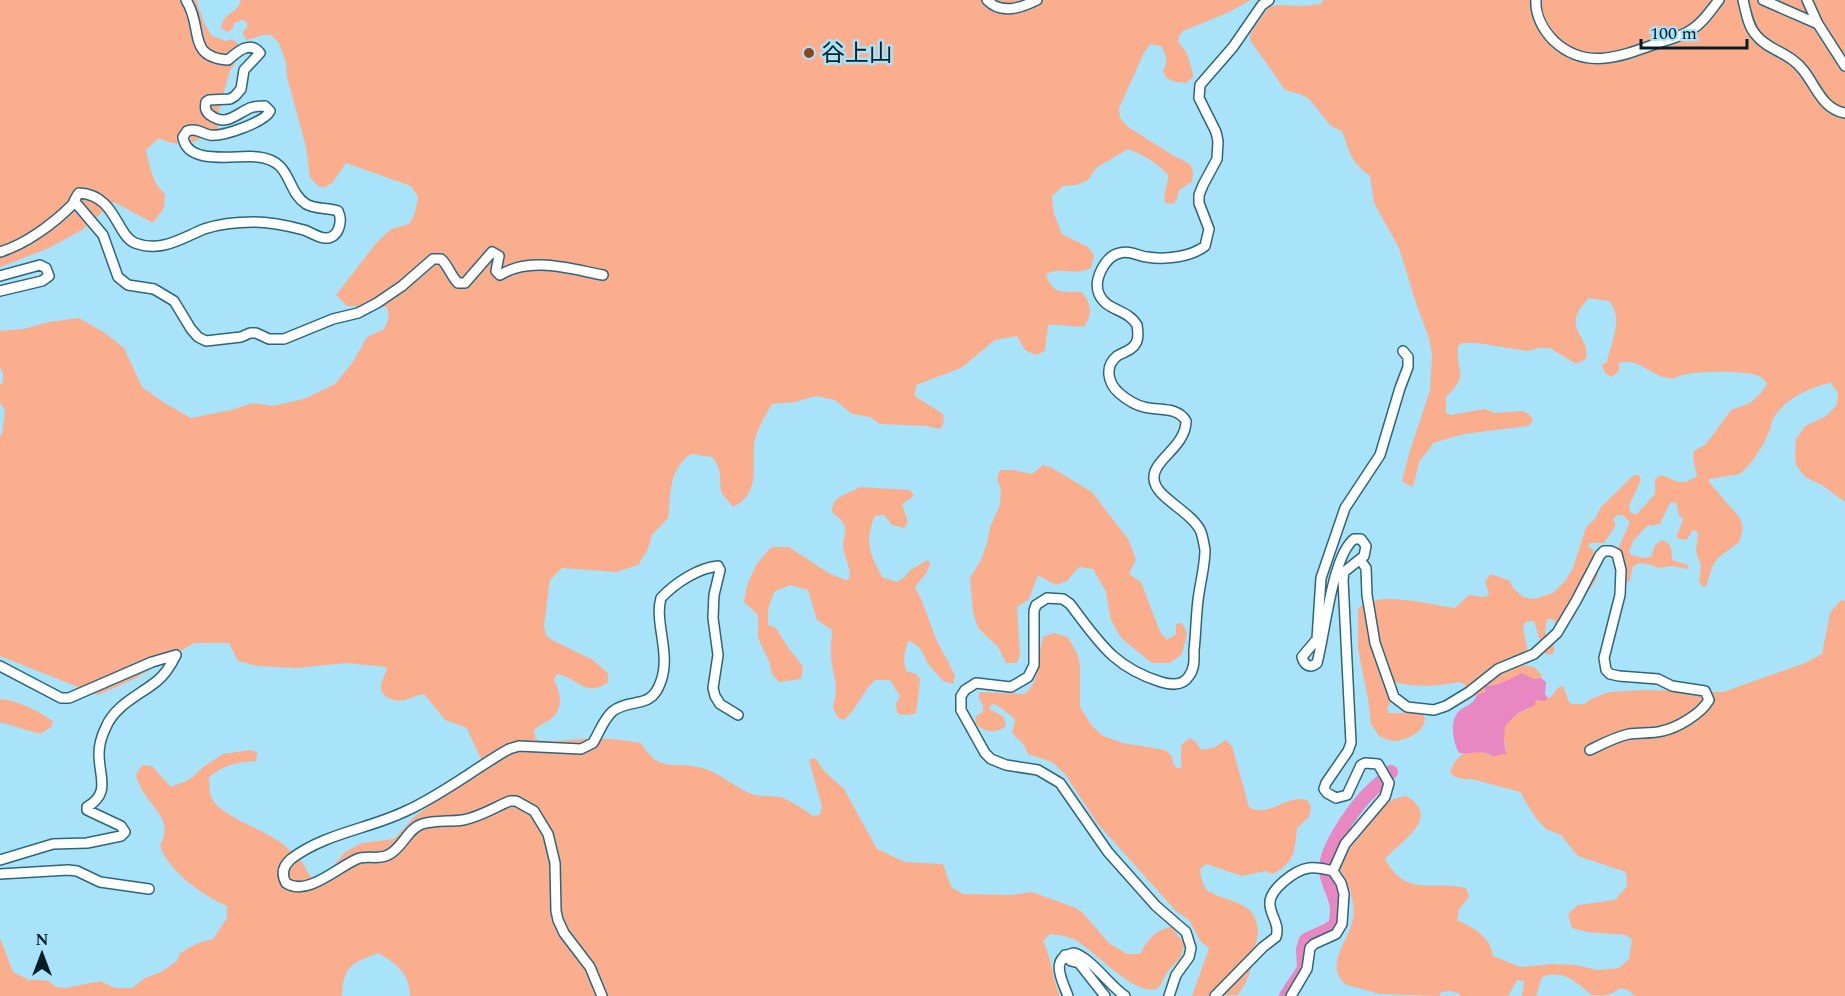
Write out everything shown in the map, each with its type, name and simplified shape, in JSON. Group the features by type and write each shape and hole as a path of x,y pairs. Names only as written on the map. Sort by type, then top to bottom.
{"street":[{"path":"0,252 42,230 75,202 79,193 91,195 108,208 129,239 135,243 166,245 206,229 234,223 255,222 296,228 324,239 338,232 340,215 338,211 317,208 305,203 288,174 270,160 257,156 224,158 210,156 195,153 186,147 183,137 188,131 198,130 210,135 231,132 264,119 270,111 265,106 254,106 234,118 225,120 207,112 205,108 209,100 230,99 236,96 242,89 244,70 260,53 253,47 241,49 228,60 208,57 203,52 197,36 194,16 186,0"},
{"path":"987,0 998,9 1007,9 1037,0"},
{"path":"1169,996 1176,975 1189,957 1191,948 1186,932 1156,906 1108,852 1060,783 1038,770 1006,765 991,759 985,753 964,716 960,704 965,690 976,683 1011,687 1028,678 1034,665 1034,611 1036,605 1047,597 1063,598 1115,660 1143,676 1169,684 1178,684 1186,679 1193,668 1198,601 1204,560 1203,541 1194,520 1159,491 1154,479 1156,468 1184,435 1186,421 1176,411 1140,406 1127,399 1113,386 1109,378 1111,364 1137,342 1137,325 1129,315 1103,302 1099,295 1097,279 1108,261 1119,253 1168,257 1193,253 1205,246 1209,229 1199,203 1199,195 1217,159 1218,141 1213,123 1199,98 1200,85 1233,47 1262,5 1269,0"},
{"path":"1536,0 1538,15 1546,33 1557,44 1578,57 1591,59 1630,54 1689,32 1706,17 1719,0"},
{"path":"1743,0 1753,33 1763,43 1796,61 1828,105 1845,113"},
{"path":"1763,0 1818,24"},
{"path":"1807,0 1818,24 1845,66"},
{"path":"75,202 103,235 118,277 128,285 154,289 174,301 191,329 198,337 206,341 241,337 250,333 256,333 269,339 284,339 333,319 358,313 402,286 433,259 441,258 458,283 465,283 492,252 500,256 496,271 500,275 511,268 526,264 558,266 603,274"},
{"path":"0,276 40,265 46,268 49,276 42,281 0,291"},
{"path":"1333,871 1346,844 1385,797 1389,783 1378,764 1365,763 1361,765 1347,795 1336,798 1324,789 1351,743 1343,580 1344,572 1361,561 1364,556 1366,546 1361,539 1353,539 1347,544 1339,563 1317,663 1308,666 1303,663 1302,657 1317,639 1321,578 1345,508 1380,455 1408,368 1408,357 1403,351"},
{"path":"1361,561 1366,568 1367,595 1375,643 1394,697 1407,708 1434,710 1461,697 1498,669 1534,654 1557,633 1600,555 1604,551 1617,554 1621,570 1620,595 1604,658 1606,670 1610,674 1619,676 1658,680 1672,686 1705,691 1708,694 1708,700 1706,705 1695,714 1671,729 1627,734 1590,750"},
{"path":"602,996 590,967 564,933 558,920 555,863 548,834 534,811 516,801 510,801 464,820 420,825 412,830 399,847 387,856 358,858 305,886 292,887 286,883 283,872 285,866 291,859 349,830 405,812 509,748 589,746 611,712 646,702 652,697 661,681 665,652 660,612 662,597 700,570 714,566 718,566 720,570 714,596 713,618 718,655 715,696 720,704 738,715"},
{"path":"0,666 61,698 69,698 152,662 176,655 166,673 120,709 107,724 100,743 102,792 96,802 87,807 87,810 121,826 125,832 121,836 87,843 53,844 0,860"},
{"path":"1215,996 1263,947 1276,937 1277,924 1269,904 1276,887 1306,868 1333,871 1341,883 1344,894 1342,924 1336,934 1310,948 1307,969 1291,996"},
{"path":"0,874 68,870 76,871 100,882 149,889"},
{"path":"1068,996 1059,964 1065,955 1074,953 1080,954 1125,996"},
{"path":"1065,955 1071,961 1079,963 1105,996"}],"shaded area":[{"path":"0,0 196,0 205,25 212,36 226,41 232,39 238,44 239,57 230,71 219,109 218,129 204,137 182,144 167,142 159,138 146,150 154,179 165,194 164,208 153,223 114,202 82,230 49,248 0,267"},
{"path":"241,0 1251,0 1227,13 1183,31 1179,36 1178,42 1187,53 1193,74 1193,77 1186,83 1166,78 1163,71 1166,61 1165,53 1161,46 1150,44 1119,108 1120,118 1128,127 1190,164 1193,172 1192,182 1179,190 1173,204 1165,203 1168,175 1150,159 1128,149 1096,168 1088,180 1076,185 1063,186 1052,196 1054,214 1062,234 1088,247 1094,256 1091,268 1046,274 1052,286 1059,291 1082,292 1090,308 1085,326 1048,325 1045,351 1036,355 1025,350 1017,336 995,340 961,368 916,385 915,396 943,414 944,422 940,429 927,426 880,424 870,417 852,414 835,400 816,396 795,402 772,404 755,439 752,485 742,501 733,507 723,495 716,462 712,457 691,454 678,467 674,475 668,518 652,535 648,549 638,565 617,572 562,568 550,580 544,626 546,635 593,660 608,673 608,682 600,687 587,688 557,674 554,680 559,692 559,709 552,718 534,730 535,739 541,740 605,739 641,743 648,753 661,763 709,770 755,795 780,797 813,816 820,815 822,807 809,759 815,758 824,771 844,789 877,849 905,862 943,864 951,887 963,894 1011,895 1032,892 1076,908 1109,943 1127,954 1140,954 1152,936 1171,927 1184,943 1183,949 1180,958 1169,969 1158,988 1147,989 1136,985 1073,939 1050,934 1043,941 1060,996 410,996 405,975 391,961 378,953 351,967 344,978 342,996 0,996 0,938 13,972 27,979 49,981 56,987 66,988 100,981 115,988 132,988 145,978 161,972 177,961 180,953 198,943 213,939 227,918 227,906 207,896 187,881 170,864 164,854 160,845 164,837 164,823 141,789 136,775 142,765 152,766 171,787 189,780 203,767 223,754 250,750 257,752 256,761 231,765 209,777 212,799 223,810 284,845 301,861 314,879 330,870 345,852 362,843 394,839 415,816 485,768 467,728 445,720 424,694 401,701 385,696 381,685 387,667 346,663 297,668 258,666 238,661 229,643 194,643 134,679 98,695 0,656 0,436 5,410 0,403 3,373 0,367 0,331 79,318 105,333 124,348 142,387 191,418 253,403 273,406 304,399 335,384 353,362 367,337 384,329 389,318 387,307 347,306 336,295 377,242 391,229 409,224 415,213 418,197 411,186 346,163 332,183 323,188 317,185 310,177 306,147 279,43 271,35 247,40 243,31 247,28 247,22 242,20 234,23 233,28 228,32 221,29 224,19 239,5"},
{"path":"1323,0 1845,0 1845,502 1822,485 1805,477 1796,465 1796,439 1805,426 1826,416 1837,405 1838,393 1831,383 1807,391 1791,400 1778,412 1760,449 1740,474 1709,479 1709,482 1740,518 1743,528 1739,542 1718,558 1712,567 1706,587 1702,586 1699,581 1701,566 1696,551 1698,533 1695,530 1692,531 1684,540 1676,538 1683,519 1679,515 1676,502 1670,503 1660,524 1647,526 1633,541 1629,552 1631,555 1643,558 1651,557 1655,545 1662,540 1671,547 1672,560 1688,565 1688,569 1672,566 1658,568 1640,563 1633,566 1630,581 1626,582 1618,549 1630,522 1623,515 1617,515 1613,520 1616,525 1604,543 1590,543 1588,546 1594,551 1592,562 1598,568 1598,575 1586,594 1580,598 1575,616 1558,628 1555,627 1552,619 1547,619 1545,633 1554,646 1552,654 1547,655 1543,650 1534,621 1525,622 1523,627 1528,653 1522,665 1534,667 1542,675 1541,678 1533,679 1518,675 1514,679 1491,686 1481,695 1472,696 1460,682 1428,686 1395,682 1386,686 1390,703 1387,708 1389,713 1419,713 1424,715 1425,720 1416,734 1394,741 1379,736 1371,724 1358,649 1358,609 1367,603 1390,599 1455,608 1469,595 1484,597 1489,595 1485,581 1491,574 1510,581 1513,588 1523,597 1534,599 1553,593 1565,581 1573,568 1586,527 1595,519 1601,507 1634,475 1639,475 1641,480 1629,506 1630,512 1636,515 1655,494 1655,479 1661,475 1683,482 1697,476 1693,459 1694,451 1706,444 1731,410 1750,403 1767,384 1761,377 1735,372 1699,373 1667,378 1640,365 1627,362 1619,363 1619,371 1612,377 1605,373 1602,365 1607,362 1615,330 1616,315 1609,301 1589,298 1576,317 1576,325 1586,350 1586,359 1576,364 1550,348 1527,351 1477,343 1462,343 1458,346 1460,378 1446,397 1446,413 1451,415 1484,409 1495,413 1523,411 1533,420 1529,426 1464,434 1433,443 1420,461 1412,487 1402,481 1430,390 1432,355 1429,338 1399,248 1374,203 1370,176 1354,161 1342,131 1331,126 1309,99 1285,90 1250,40 1251,32 1269,7 1321,4"},
{"path":"1043,465 1092,492 1128,539 1136,559 1129,574 1141,582 1160,632 1167,640 1176,634 1176,624 1182,623 1187,633 1182,654 1170,663 1152,663 1121,638 1111,620 1106,592 1093,569 1079,567 1067,581 1056,585 1038,575 1029,599 1017,607 1020,655 1017,663 1006,663 998,647 978,628 973,612 970,578 981,560 990,527 1000,505 1001,490 997,478 1000,470 1032,474"},
{"path":"860,487 910,490 914,496 902,504 908,522 904,528 892,525 884,515 875,516 869,540 874,561 882,577 897,582 904,578 910,570 928,560 930,564 927,572 915,587 937,641 955,676 953,684 943,681 928,664 921,649 909,640 904,655 906,671 916,674 920,679 915,714 897,713 896,704 900,696 890,680 875,680 849,716 844,720 838,718 833,707 836,685 831,652 832,630 817,620 808,590 790,585 774,592 768,610 768,625 776,628 803,666 801,679 779,682 772,674 769,661 758,638 758,615 744,602 753,572 772,547 789,547 830,574 849,579 843,546 845,527 832,512 837,499"},
{"path":"1841,600 1845,601 1845,996 1635,996 1628,990 1620,988 1607,995 1592,995 1575,981 1557,975 1542,977 1536,996 1522,996 1524,981 1517,980 1508,996 1460,996 1451,991 1441,992 1439,996 1380,994 1344,984 1337,972 1337,966 1339,953 1352,923 1354,909 1349,888 1340,869 1343,857 1379,811 1393,799 1406,796 1416,804 1420,812 1420,821 1408,837 1385,859 1393,871 1411,883 1466,888 1469,897 1459,909 1457,920 1485,938 1493,956 1520,967 1552,964 1576,965 1598,970 1619,968 1629,959 1632,939 1626,935 1587,932 1572,928 1568,914 1578,905 1615,900 1627,886 1626,872 1578,856 1561,835 1546,829 1535,817 1520,792 1453,776 1450,771 1457,759 1461,755 1475,752 1483,752 1493,757 1506,749 1504,726 1518,713 1528,709 1536,700 1549,698 1557,688 1563,686 1571,704 1584,704 1609,692 1643,690 1723,692 1805,663 1822,654 1830,613"},
{"path":"1054,633 1068,637 1078,655 1080,707 1092,726 1103,736 1123,743 1165,750 1172,756 1177,768 1181,768 1181,745 1190,738 1201,750 1213,748 1226,740 1232,746 1249,807 1263,810 1299,799 1307,800 1311,807 1309,817 1297,828 1290,860 1273,874 1265,871 1242,876 1206,864 1200,869 1203,884 1208,891 1241,904 1253,914 1257,922 1258,935 1251,970 1238,995 1192,996 1209,948 1201,942 1189,920 1175,910 1097,823 1065,774 1052,762 1028,754 1024,745 1012,733 1015,719 997,705 992,704 989,709 1003,717 1005,727 997,731 989,731 975,723 976,716 983,712 979,692 1024,694 1030,689 1038,668 1043,637"},
{"path":"1522,673 1533,679 1541,678 1546,682 1545,694 1548,698 1545,701 1536,700 1535,705 1518,713 1505,726 1506,755 1493,757 1481,752 1459,753 1453,726 1459,711 1471,703 1477,695 1485,692 1486,686 1500,683"},
{"path":"0,699 21,704 40,713 53,721 51,727 40,734 0,722"}],"waterway":[{"path":"1286,996 1304,969 1303,949 1306,940 1335,925 1336,902 1326,871 1334,842 1361,802 1391,772"}],"place":[{"name":"谷上山","path":"809,53"}]}
